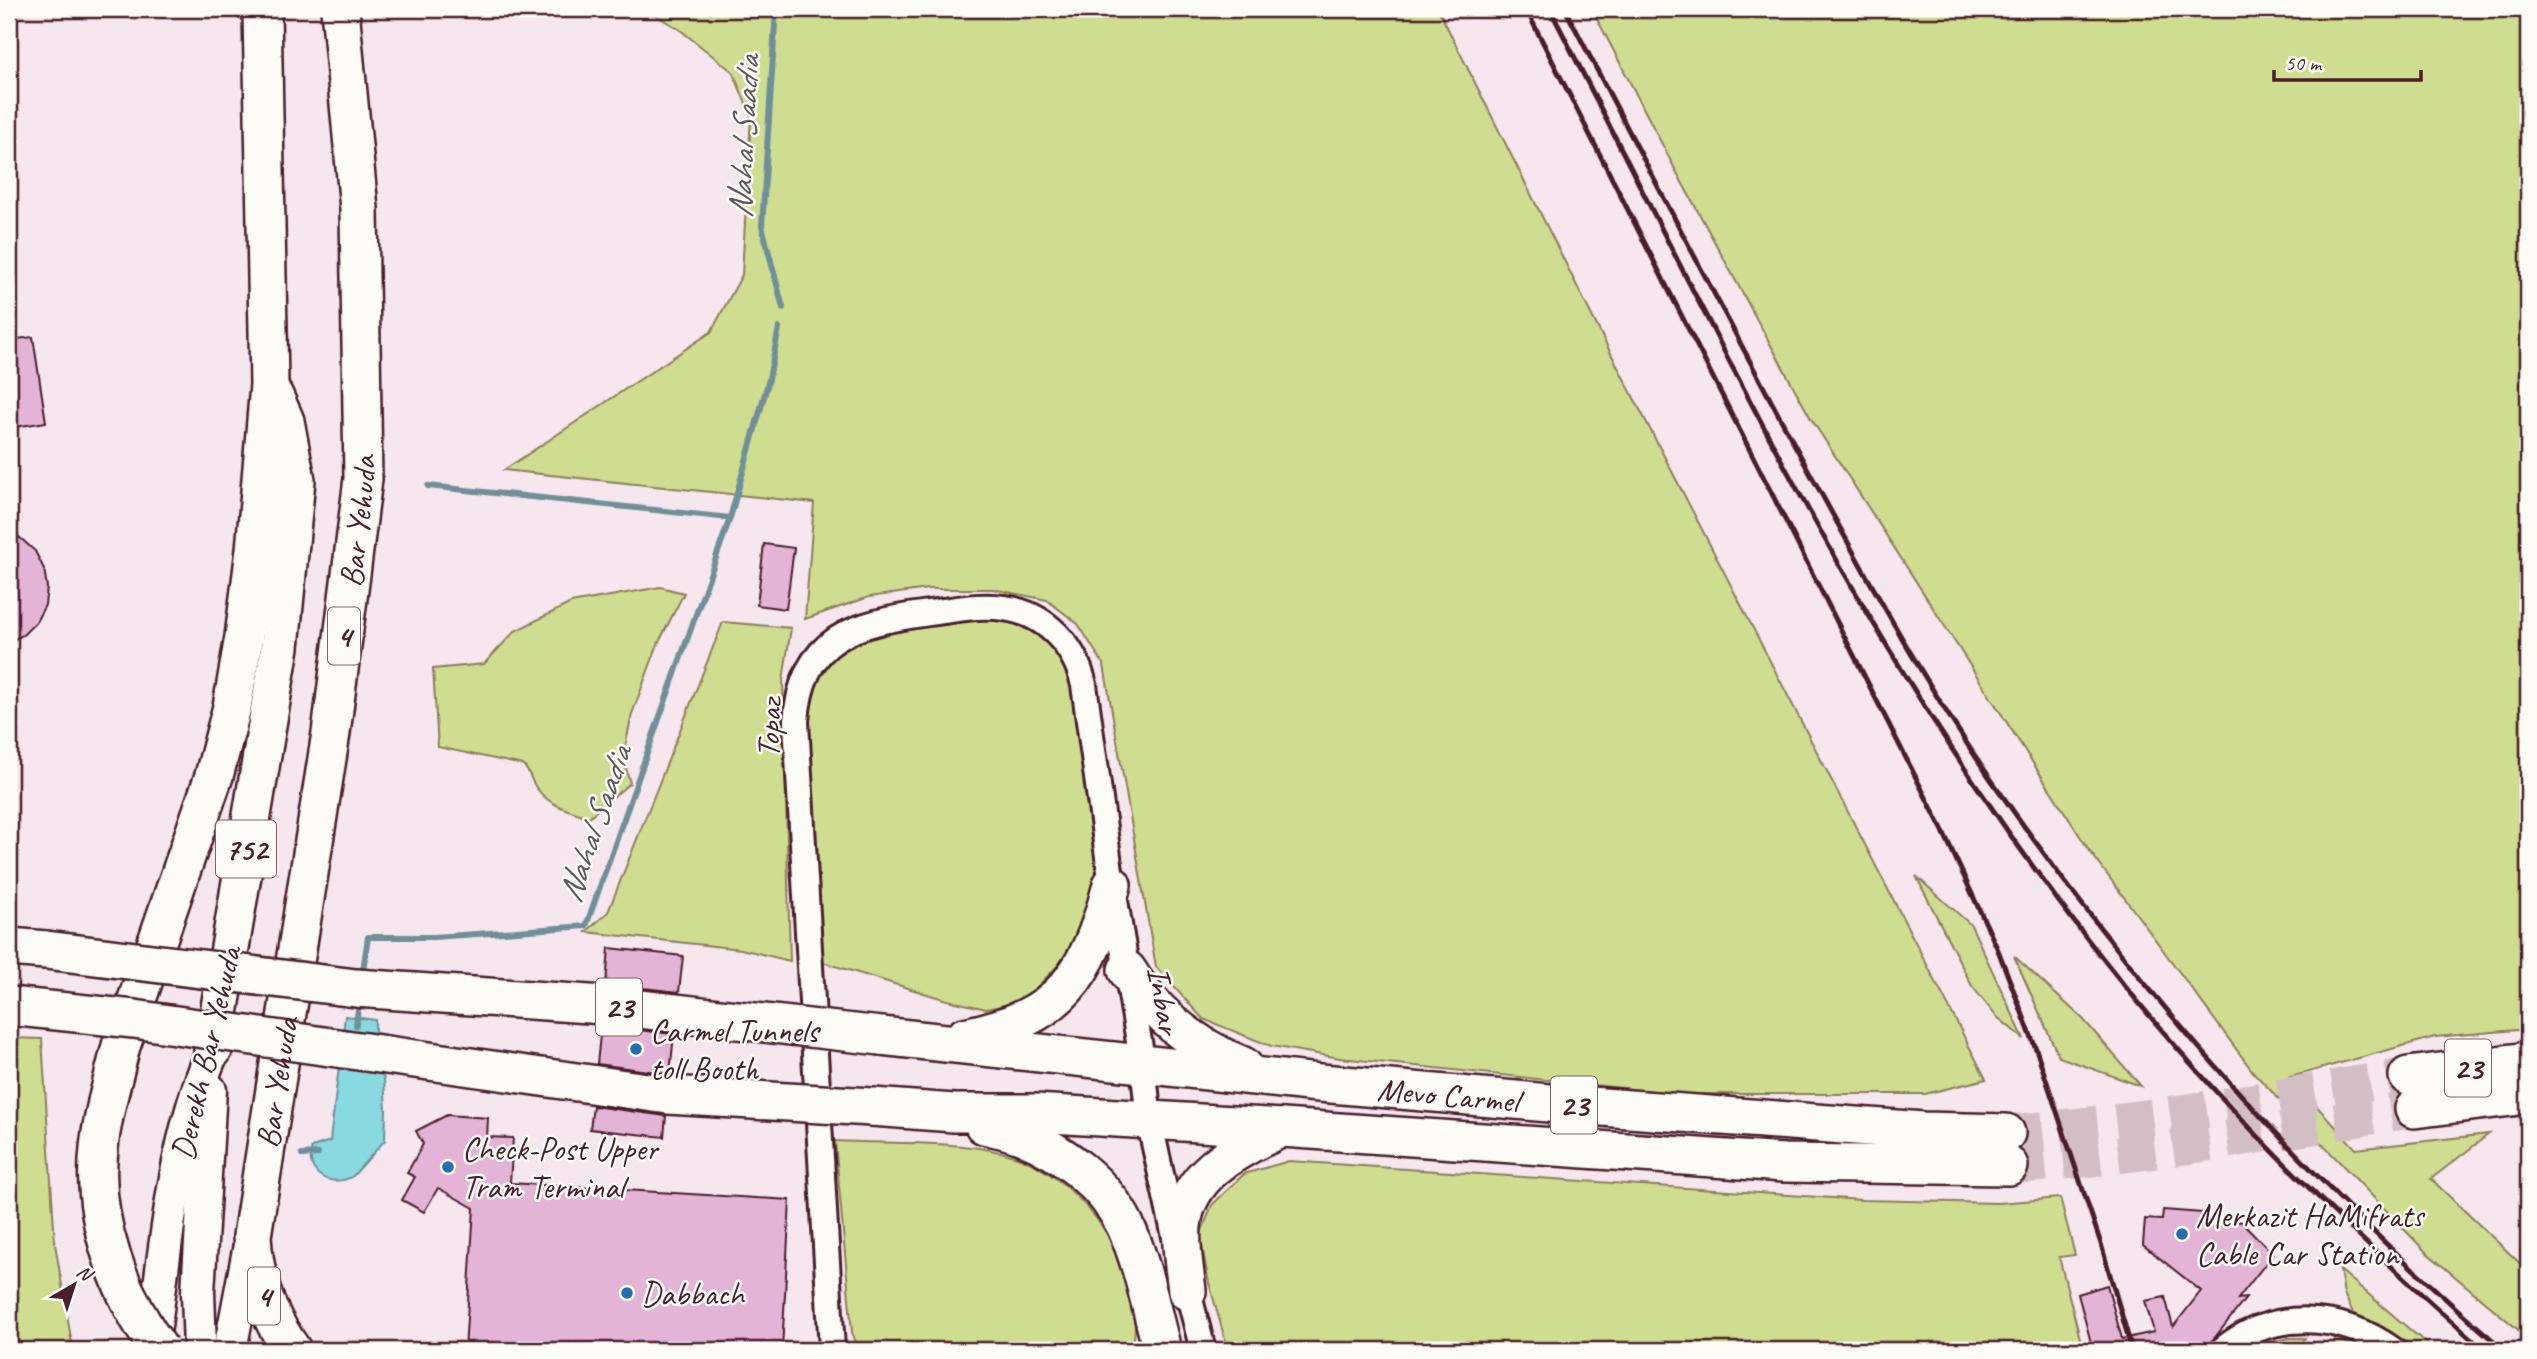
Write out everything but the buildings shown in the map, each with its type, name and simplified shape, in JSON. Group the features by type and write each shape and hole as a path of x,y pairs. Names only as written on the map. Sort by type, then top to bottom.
{"highway":[{"path":"160,1350 147,1334 109,1250 99,1200 98,1151 121,1045 214,776 232,707 244,637 255,550 269,385 262,9"},
{"name":"Bar Yehuda","path":"252,1236 331,733 363,479 359,209 341,9"},
{"path":"359,209 360,9"},
{"name":"Derekh Bar Yehuda","path":"213,1050 280,647 296,480 285,421 269,385"},
{"path":"935,1042 999,1029 1032,1015 1064,992 1094,945 1112,885"},
{"name":"23","path":"9,947 356,988 604,1005 1143,1065"},
{"path":"1126,970 1151,1004 1190,1040 1216,1055 1273,1078"},
{"name":"23","path":"9,1006 134,1019 668,1095 922,1111 1035,1113 1149,1120"},
{"name":"23","path":"2528,1061 2411,1093 2528,1095"},
{"name":"Mevo Carmel","path":"1143,1065 1549,1103 1923,1131 2007,1150 1783,1163 1149,1120"},
{"path":"922,1111 1018,1134 1052,1149 1094,1182 1106,1195 1125,1225 1160,1346"},
{"path":"1187,1291 1182,1226 1195,1189 1225,1158 1282,1128"},
{"name":"4","path":"252,1236 257,1275 264,1296 292,1350"}],"main road":[{"path":"200,1350 198,1292 213,1050"},
{"name":"Derekh Bar Yehuda","path":"152,1350 166,1245 191,1107 213,1050"},
{"path":"230,1350 252,1236"}],"street":[{"name":"Topaz","path":"832,1350 796,722 797,707 806,676 814,661 840,636 857,627 885,619 970,608 1006,608 1035,618 1052,629 1075,658 1081,671 1112,885"},
{"name":"Inbar","path":"1112,885 1143,1065 1149,1120 1203,1350"},
{"path":"2222,1350 2256,1328 2279,1321 2302,1319 2345,1325 2364,1332 2393,1350"},
{"path":"831,1325 840,1350"}],"green space":[{"path":"645,9 1438,9 1603,338 1986,1079 1925,1094 1679,1094 1340,1058 1271,1046 1203,1019 1156,967 1104,665 1078,624 1047,600 993,589 928,589 869,597 805,619 814,503 504,470 711,332 742,275 751,116 733,72 679,29"},
{"path":"1592,9 2528,9 2528,1029 2435,1037 2290,1077 2356,1149 2489,1134 2431,1179 2528,1271 2528,1338 2426,1252 2254,1073 2089,850 1810,417 1677,173"},
{"path":"660,587 684,593 658,644 632,714 623,757 630,783 589,817 548,800 536,787 523,765 438,747 433,669 484,664 515,631 571,603"},
{"path":"990,619 1014,623 1044,638 1055,649 1068,675 1076,710 1099,887 1073,950 1035,989 1014,1003 986,1009 822,962 809,722 812,698 819,679 829,663 842,651 876,635"},
{"path":"723,622 791,628 783,680 790,961 741,949 586,932 608,912"},
{"path":"1916,876 1971,925 2024,1039 1996,1016 1972,986"},
{"path":"2014,956 2083,1019 2141,1086 2059,1057"},
{"path":"9,1038 42,1039 55,1244 73,1350 9,1350"},
{"path":"835,1141 942,1144 984,1149 1028,1161 1050,1174 1089,1210 1118,1254 1134,1302 1133,1350 859,1350 852,1332"},
{"path":"1289,1161 1862,1200 1998,1203 2060,1198 2075,1255 2059,1257 2083,1350 1228,1350 1209,1283 1200,1236 1212,1205 1244,1174"},
{"path":"2340,1270 2434,1350 2410,1350 2385,1330 2353,1313 2344,1294"},
{"path":"2305,1338 2298,1350 2256,1350 2273,1342"},
{"path":"2335,1339 2363,1350 2333,1350"}],"water":[{"path":"345,1016 375,1020 375,1040 384,1080 385,1140 353,1176 336,1181 321,1176 312,1165 311,1157 312,1147 330,1141"}],"waterway":[{"name":"Nahal Saadia","path":"776,9 762,226 783,308"},
{"name":"Nahal Saadia","path":"362,977 368,937 434,937 586,926 730,518 769,379 779,328"},
{"path":"428,486 730,518"},
{"name":"Nahal Saadia","path":"356,1025 359,1001"},
{"name":"Nahal Saadia","path":"302,1155 318,1154"}],"tunnel":[{"path":"2006,1133 2157,1116 2408,1076"},
{"path":"2009,1166 2161,1149 2414,1109"}],"railway":[{"path":"1526,9 1942,829 1998,950 2036,1049 2101,1244 2132,1350"},
{"path":"1550,9 1751,404 1858,598 2011,836 2124,985 2247,1125 2338,1216 2484,1350"},
{"path":"1565,9 1744,351 1849,544 1916,663 1990,778 2104,933 2229,1081 2294,1152 2362,1220 2504,1350"}],"place":[{"name":"Carmel Tunnels toll Booth","path":"636,1049"},
{"name":"Check-Post Upper Tram Terminal","path":"448,1167"},
{"name":"Merkazit HaMifrats Cable Car Station","path":"2182,1234"},
{"name":"Dabbach","path":"627,1293"}]}
